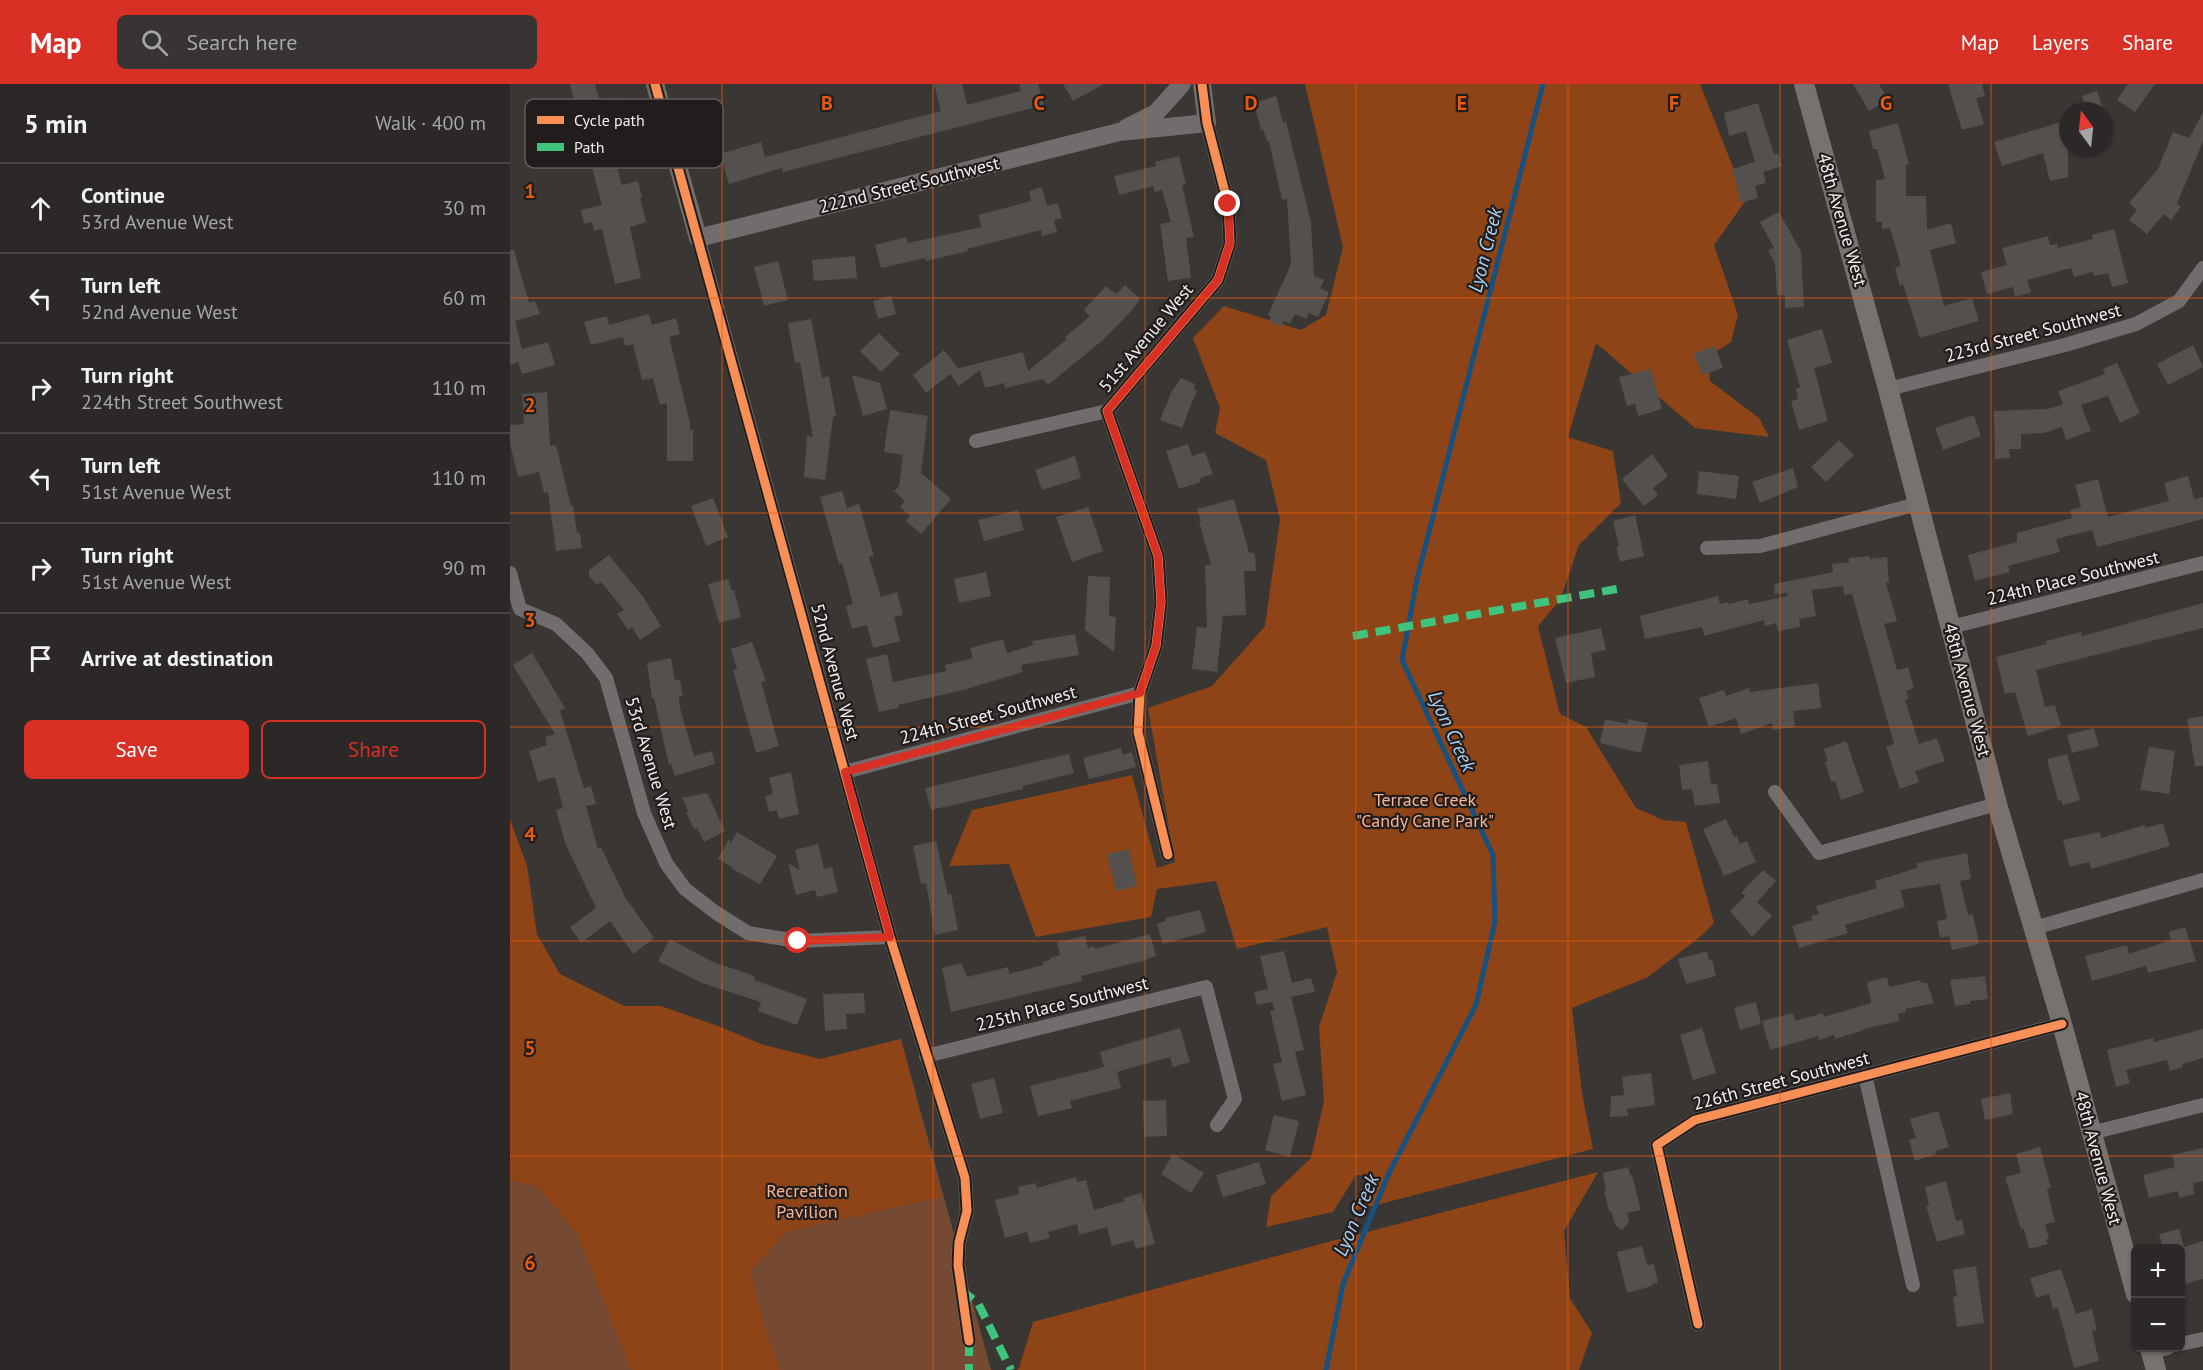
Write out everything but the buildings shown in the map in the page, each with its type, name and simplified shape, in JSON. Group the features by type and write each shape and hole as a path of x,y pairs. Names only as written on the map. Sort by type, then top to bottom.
{"main road":[{"name":"48th Avenue West","path":"1804,84 1888,389 1997,804 2062,1024 2131,1276"}],"street":[{"name":"52nd Avenue West","path":"655,84 659,99"},
{"name":"222nd Street Southwest","path":"1119,132 1156,113 1182,84"},
{"path":"1202,84 1207,123"},
{"name":"222nd Street Southwest","path":"698,238 1119,132 1207,123"},
{"name":"51st Avenue West","path":"1168,855 1138,732 1140,693 1156,646 1161,602 1158,556 1107,411 1218,280 1230,243 1228,204 1207,123"},
{"name":"52nd Avenue West","path":"678,168 890,937 965,1178 967,1211 959,1242 958,1265 969,1341"},
{"name":"223rd Street Southwest","path":"1888,389 2066,345 2136,324 2179,301 2203,268"},
{"path":"976,441 1107,411"},
{"path":"1707,548 1760,546 1917,504"},
{"name":"224th Place Southwest","path":"1951,627 2203,563"},
{"name":"53rd Avenue West","path":"510,573 515,611 556,624 587,653 606,678 644,813 666,863 686,890 714,912 748,933 798,941 890,937"},
{"name":"224th Street Southwest","path":"845,772 1140,693"},
{"path":"1775,792 1819,853 1997,804"},
{"path":"2034,928 2203,880"},
{"name":"225th Place Southwest","path":"926,1056 1206,987 1235,1099 1217,1125"},
{"name":"226th Street Southwest","path":"1698,1324 1657,1145 1695,1120 2062,1024"},
{"path":"1865,1075 1913,1285"},
{"path":"2091,1133 2203,1106"},
{"path":"2185,1343 2203,1339"}],"green space":[{"name":"Terrace Creek \"Candy Cane Park\"","path":"1305,84 1700,84 1746,200 1714,245 1738,315 1731,342 1709,356 1710,381 1759,418 1769,437 1695,428 1596,343 1568,437 1613,451 1621,503 1579,545 1560,600 1538,626 1560,714 1586,727 1636,808 1663,820 1686,822 1714,923 1701,936 1648,977 1572,1008 1582,1093 1593,1149 1353,1211 1370,1176 1356,1175 1333,1212 1266,1227 1271,1196 1311,1158 1324,1101 1319,1027 1337,972 1327,927 1237,949 1216,881 1157,889 1151,917 1036,937 1009,864 949,866 972,810 1132,775 1157,868 1175,862 1148,708 1212,686 1265,626 1280,519 1266,460 1215,433 1220,408 1193,338 1224,306 1301,330 1326,315 1343,247"},
{"path":"510,819 527,866 537,934 560,974 624,1006 661,1006 764,1045 821,1059 901,1039 941,1197 786,1232 750,1272 764,1326 780,1370 631,1370 577,1233 538,1187 510,1180"},
{"name":"Recreation Pavilion","path":"901,1039 991,1370 510,1370 510,1137"},
{"path":"1598,1172 1564,1231 1570,1298 1592,1333 1579,1370 1017,1370 1033,1322"}],"waterway":[{"name":"Lyon Creek","path":"1326,1370 1343,1284 1389,1173 1476,1005 1495,921 1493,855 1402,660 1417,579 1543,84"}],"marked path":[{"path":"1353,636 1617,589"},
{"path":"961,1290 978,1303 1011,1370"},
{"path":"969,1341 969,1370"}],"cycle path":[{"path":"655,84 659,99"},
{"path":"1168,855 1138,732 1140,693 1156,646 1161,602 1158,556 1107,411 1218,280 1230,243 1228,204 1207,123 1202,84"},
{"path":"678,168 890,937 965,1178 967,1211 959,1242 958,1265 969,1341"},
{"path":"1698,1324 1657,1145 1695,1120 2062,1024"}],"route":[{"path":"798,941 890,937 845,772 1140,693 1156,646 1161,602 1158,556 1107,411 1218,280 1230,243 1228,204"}]}
